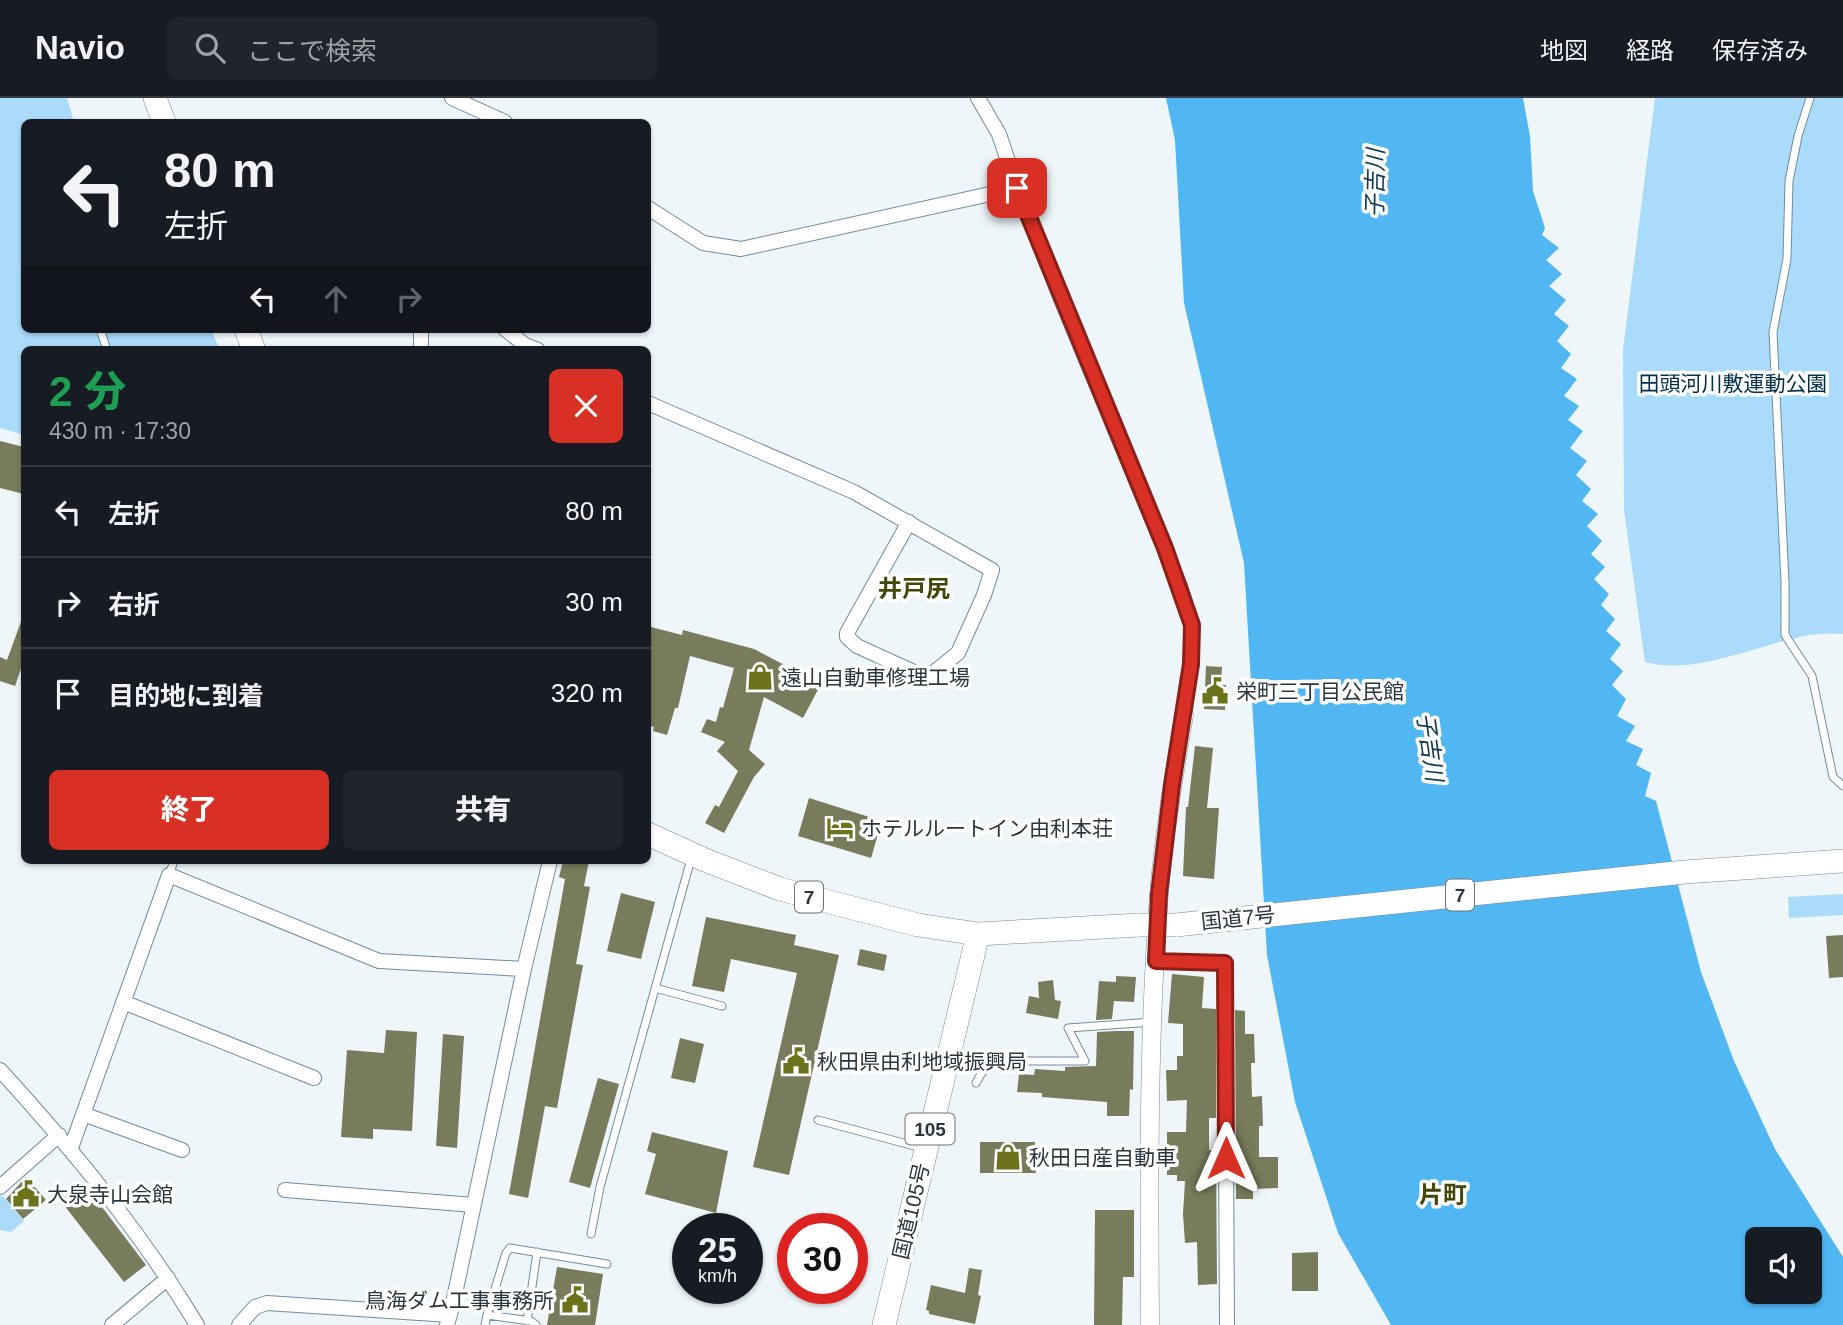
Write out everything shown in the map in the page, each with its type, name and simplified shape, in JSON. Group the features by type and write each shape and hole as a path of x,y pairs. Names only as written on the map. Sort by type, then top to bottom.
{"highway":[{"path":"155,98 163,119"},
{"name":"国道7号","path":"651,835 780,890 918,925 978,934 1176,925 1685,872 1843,861"},
{"name":"国道105号","path":"884,1325 978,934"}],"street":[{"path":"452,98 487,118"},
{"path":"978,98 999,134 1017,188 1175,573 1192,625 1191,664 1172,785 1159,894 1149,1117 1150,1325"},
{"path":"651,210 704,243 741,248 1017,188"},
{"path":"510,333 528,346"},
{"path":"651,404 854,492 909,522 992,570 958,653 927,678 857,646 846,633 909,522"},
{"path":"239,1325 256,1307 267,1303 448,1320 549,864"},
{"path":"71,1148 171,868 379,961 524,969"},
{"path":"1156,961 1225,963 1227,1325"},
{"path":"123,1002 314,1078"},
{"path":"0,1070 71,1148 169,1278 197,1325"},
{"path":"83,1114 182,1150"},
{"path":"0,1187 60,1135"},
{"path":"285,1190 474,1205"},
{"path":"112,1325 169,1278"}],"lane":[{"path":"1810,98 1798,136 1789,181 1787,259 1773,332 1779,505 1785,581 1785,635 1812,676 1833,777 1843,786"},
{"path":"591,1234 600,1187 692,855"},
{"path":"655,988 722,1006"},
{"path":"976,1083 994,1061 1085,1061 1068,1028 1153,1022"},
{"path":"818,1120 926,1149"},
{"path":"485,1325 506,1253 510,1248 607,1264"},
{"path":"527,1321 537,1252"},
{"path":"487,1315 537,1325"}],"green space":[{"path":"0,98 67,98 73,119 21,119 21,333 213,333 218,346 21,346 21,434 0,428"},
{"name":"田頭河川敷運動公園","path":"1655,98 1843,98 1843,634 1810,635 1725,658 1684,665 1645,662 1624,510 1623,350"},
{"path":"1843,894 1843,915 1789,918 1788,897"},
{"path":"2,1195 24,1221 11,1232 0,1230"}],"water":[{"name":"子吉川","path":"1166,98 1523,98 1530,136 1533,191 1545,228 1542,235 1559,248 1546,260 1562,274 1549,286 1566,300 1554,314 1569,326 1557,341 1571,354 1561,368 1577,379 1564,396 1579,406 1568,420 1583,431 1570,448 1587,461 1576,475 1591,489 1582,501 1598,514 1587,526 1602,541 1591,554 1605,567 1594,579 1609,594 1601,605 1615,619 1606,631 1621,644 1610,659 1623,671 1612,685 1626,699 1617,716 1635,726 1626,741 1643,749 1636,765 1651,773 1645,796 1656,801 1701,972 1734,1061 1775,1149 1843,1257 1843,1325 1391,1325 1338,1233 1295,1102 1267,955 1244,563 1184,303 1175,140"}],"building":[{"path":"0,441 21,446 21,493 0,488"},
{"path":"21,622 21,669 15,686 0,681 0,657 7,660"},
{"path":"651,627 682,635 683,630 754,649 821,684 803,718 764,697 749,750 765,764 754,777 724,833 705,823 715,805 719,807 738,771 717,751 725,742 701,732 707,719 716,722 720,707 723,708 734,668 690,656 678,708 675,708 667,735 653,731 654,727 651,726"},
{"name":"栄町三丁目公民館","path":"1206,666 1222,667 1221,685 1226,685 1225,710 1204,709"},
{"path":"1195,746 1213,748 1207,808 1219,808 1214,879 1183,876 1186,807"},
{"name":"ホテルルートイン由利本荘","path":"809,798 882,821 871,858 798,836"},
{"path":"562,864 588,864 584,886 590,887 576,964 583,965 557,1108 545,1106 528,1198 509,1194 565,879 559,877"},
{"path":"621,893 655,902 641,959 607,951"},
{"name":"秋田県由利地域振興局","path":"706,917 796,935 794,945 839,955 789,1175 753,1167 797,973 731,959 724,992 692,986"},
{"path":"1843,935 1843,977 1829,978 1826,936"},
{"path":"860,949 887,955 884,971 857,965"},
{"path":"1172,974 1204,977 1202,1008 1216,1009 1216,1118 1209,1118 1209,1150 1216,1150 1217,1284 1198,1285 1197,1242 1185,1243 1185,1181 1177,1181 1177,1175 1167,1175 1167,1132 1186,1132 1187,1100 1167,1101 1166,1070 1177,1070 1177,1056 1183,1056 1183,1024 1168,1023"},
{"path":"1116,976 1136,977 1134,1002 1114,1001 1112,1019 1096,1020 1099,981 1116,982"},
{"path":"1053,980 1055,1000 1061,1001 1058,1019 1026,1013 1029,996 1039,998 1038,982"},
{"path":"1235,1010 1245,1011 1245,1034 1254,1034 1252,1097 1262,1096 1263,1126 1259,1126 1259,1157 1278,1157 1278,1188 1253,1189 1253,1199 1236,1199"},
{"path":"386,1030 417,1032 412,1131 373,1129 373,1139 341,1137 347,1050 384,1053"},
{"path":"1134,1031 1133,1090 1130,1089 1129,1116 1107,1116 1107,1102 1042,1097 1042,1093 1017,1092 1019,1074 1034,1075 1035,1069 1065,1071 1065,1067 1096,1066 1097,1032"},
{"path":"443,1034 464,1036 457,1148 436,1146"},
{"path":"680,1038 704,1044 695,1083 671,1078"},
{"path":"598,1078 619,1084 590,1188 569,1182"},
{"path":"652,1132 728,1151 716,1213 645,1194 656,1154 647,1151"},
{"name":"秋田日産自動車","path":"980,1142 1035,1142 1036,1173 980,1173"},
{"name":"大泉寺山会館","path":"26,1177 46,1200 23,1219 6,1199"},
{"path":"83,1182 146,1265 124,1282 60,1200"},
{"path":"1095,1210 1134,1210 1134,1277 1123,1277 1122,1325 1094,1325"},
{"path":"1318,1252 1318,1291 1292,1291 1292,1253"},
{"name":"鳥海ダム工事事務所","path":"557,1267 603,1274 595,1325 547,1325"},
{"path":"969,1268 982,1270 978,1295 981,1296 975,1324 929,1314 926,1310 931,1285 965,1293"}],"place":[{"name":"遠山自動車修理工場","path":"760,677"},
{"name":"栄町三丁目公民館","path":"1215,691"},
{"name":"ホテルルートイン由利本荘","path":"840,828"},
{"name":"秋田県由利地域振興局","path":"796,1061"},
{"name":"秋田日産自動車","path":"1008,1157"},
{"name":"大泉寺山会館","path":"26,1194"},
{"name":"鳥海ダム工事事務所","path":"575,1300"}],"district":[{"name":"井戸尻","path":"914,588"},
{"name":"片町","path":"1443,1194"}],"route":[{"path":"1017,188 1165,548 1192,625 1191,664 1172,785 1159,894 1156,961 1225,963 1226,1158"}]}
